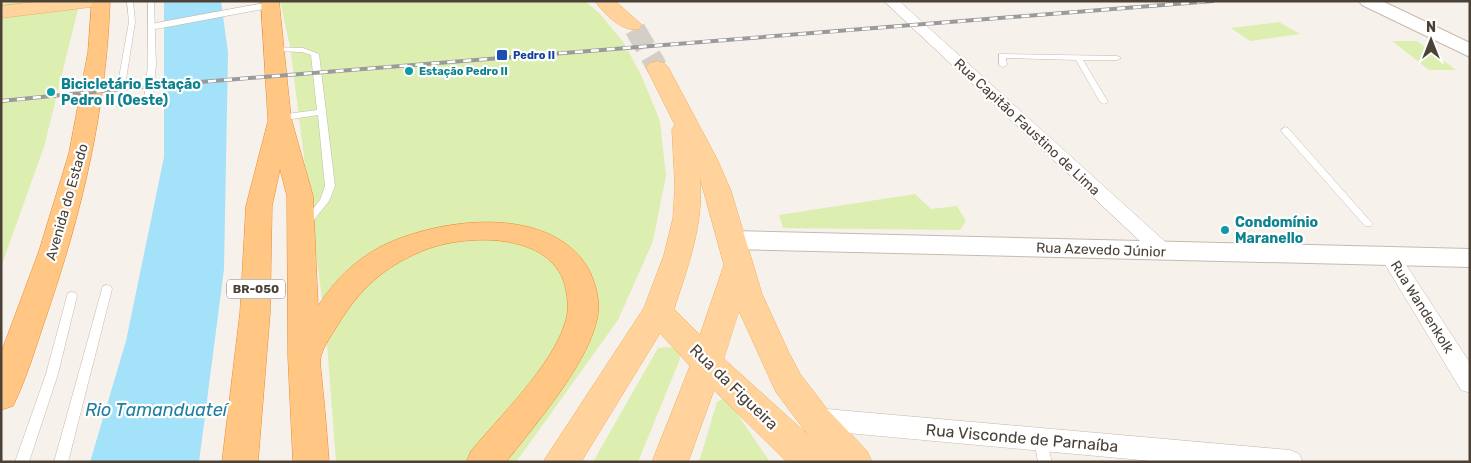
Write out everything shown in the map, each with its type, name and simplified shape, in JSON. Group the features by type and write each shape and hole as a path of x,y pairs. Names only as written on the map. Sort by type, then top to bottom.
{"highway":[{"name":"Avenida do Estado","path":"1,396 40,293 68,206 92,99 100,48 100,1"},
{"name":"BR-050","path":"240,462 256,313 259,206 279,118 270,3"},
{"path":"279,118 300,196 304,357 311,462"},
{"path":"304,357 346,289 372,266 416,243 463,232 488,230 515,234 536,240 563,256 574,266 579,278 584,302 580,325 563,360 484,462"}],"main road":[{"path":"1,12 91,1"},
{"path":"604,1 634,27 620,1"},
{"path":"657,67 684,122 705,159 718,191 761,328 788,383 815,419 854,462"},
{"path":"561,462 658,311 678,255 686,218 688,186 684,122"},
{"path":"670,462 707,363 736,252"},
{"name":"Rua da Figueira","path":"658,311 707,363 812,462"}],"street":[{"name":"Rua Capitão Faustino de Lima","path":"891,1 1164,252"},
{"path":"1368,1 1470,51"},
{"path":"156,26 270,3"},
{"name":"Rua Azevedo Júnior","path":"736,252 1164,252 1470,258"},
{"name":"Rua Wandenkolk","path":"1390,256 1470,383"},
{"name":"Rua Visconde de Parnaíba","path":"815,419 1042,450 1290,462"}],"lane":[{"path":"118,105 132,22 130,1"},
{"path":"148,101 152,65 151,1"},
{"path":"273,49 302,50 315,54 330,186 324,201 301,231"},
{"path":"1003,65 1002,56 1117,58"},
{"path":"1078,57 1104,102"},
{"path":"279,118 321,112"},
{"path":"1284,130 1368,224"},
{"path":"61,462 107,289"},
{"path":"22,462 52,374 72,296"}],"green space":[{"path":"1,1 80,1 44,147 1,267"},
{"path":"280,1 585,1 600,14 624,43 642,77 660,121 666,176 653,241 618,320 516,462 336,462 326,331 290,46"},
{"path":"1279,22 1300,34 1250,41 1231,28"},
{"path":"1392,41 1417,41 1456,70 1429,70"},
{"path":"915,194 931,209 957,206 966,221 960,230 783,228 779,215"},
{"path":"666,347 676,350 680,359 638,462 593,462 658,348"},
{"path":"722,399 728,400 770,462 699,462 717,402"}],"water":[{"name":"Rio Tamanduateí","path":"164,1 221,1 228,53 224,269 199,462 90,462 126,341 164,157"}],"tunnel":[{"path":"635,29 657,67"}],"railway":[{"path":"1,101 163,85 1213,1"}],"place":[{"name":"Pedro II","path":"502,55"},
{"name":"Estação Pedro II","path":"409,71"},
{"name":"Bicicletário Estação Pedro II (Oeste)","path":"51,92"},
{"name":"Condomínio Maranello","path":"1225,230"}]}
